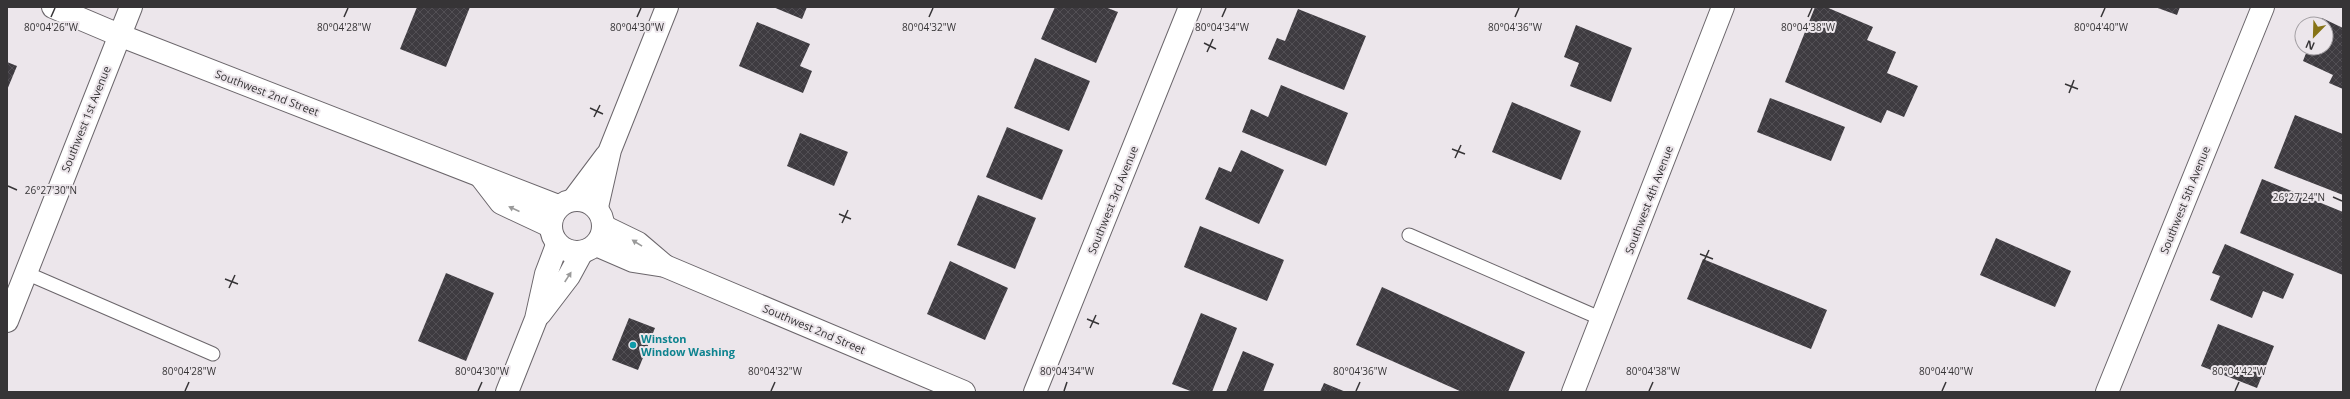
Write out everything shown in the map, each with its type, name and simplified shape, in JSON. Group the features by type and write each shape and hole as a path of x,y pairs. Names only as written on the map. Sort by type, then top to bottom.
{"street":[{"name":"Southwest 2nd Street","path":"54,7 120,35 481,177 501,203 560,219 577,253 594,241 633,261 664,266 964,392"},
{"name":"Southwest 1st Avenue","path":"7,321 131,7"},
{"path":"536,319 594,241 603,216 597,207 610,150 667,7"},
{"name":"Southwest 3rd Avenue","path":"1035,392 1190,7"},
{"name":"Southwest 4th Avenue","path":"1573,392 1724,7"},
{"name":"Southwest 5th Avenue","path":"2107,392 2263,7"},
{"path":"507,392 536,319 560,219 610,150"},
{"name":"Southwest 2nd Street","path":"560,219 578,199 597,207"}],"lane":[{"path":"1409,235 1602,319"},
{"path":"26,273 213,354"}],"building":[{"path":"417,7 470,7 446,67 400,49"},
{"path":"773,7 807,7 802,19"},
{"path":"1055,7 1105,7 1118,12 1096,63 1041,39"},
{"path":"1815,7 1826,7 1873,27 1867,40 1896,52 1887,73 1918,86 1904,117 1887,110 1881,123 1785,82"},
{"path":"2155,7 2180,7 2177,15"},
{"path":"1298,9 1366,36 1344,90 1268,59 1277,38 1285,41"},
{"path":"757,22 810,44 800,66 812,71 803,93 739,66"},
{"path":"2334,24 2343,28 2343,89 2329,83 2333,75 2303,61 2305,56 2334,56"},
{"path":"1576,25 1632,48 1611,102 1570,86 1579,63 1564,57"},
{"path":"1035,58 1090,81 1069,131 1014,108"},
{"path":"7,62 17,66 7,90"},
{"path":"1281,85 1348,113 1326,166 1242,132 1251,109 1268,117"},
{"path":"1770,98 1845,127 1831,161 1757,132"},
{"path":"1512,102 1581,131 1561,180 1492,152"},
{"path":"2295,115 2343,134 2343,195 2274,168"},
{"path":"1007,127 1063,150 1042,200 986,177"},
{"path":"800,133 848,152 834,186 787,166"},
{"path":"1241,150 1284,170 1259,224 1205,199 1219,167 1231,172"},
{"path":"2262,179 2343,212 2343,275 2240,233"},
{"path":"978,195 1036,218 1015,269 957,245"},
{"path":"1200,226 1284,260 1267,301 1184,267"},
{"path":"1996,238 2071,271 2055,307 1980,275"},
{"path":"2225,244 2294,274 2283,299 2263,291 2252,318 2210,300 2220,276 2212,273"},
{"path":"1703,259 1827,310 1811,349 1687,299"},
{"path":"950,261 1008,288 985,340 927,314"},
{"path":"446,273 494,293 466,361 418,341"},
{"path":"1382,287 1525,352 1508,392 1462,392 1356,345"},
{"path":"1201,313 1237,328 1212,392 1193,392 1172,384"},
{"name":"Winston Window Washing","path":"629,318 655,328 638,370 612,360"},
{"path":"2218,324 2274,346 2257,388 2201,366"},
{"path":"1243,351 1274,364 1263,392 1226,392"},
{"path":"1324,383 1346,392 1320,392"}],"place":[{"name":"Winston Window Washing","path":"633,345"}]}
